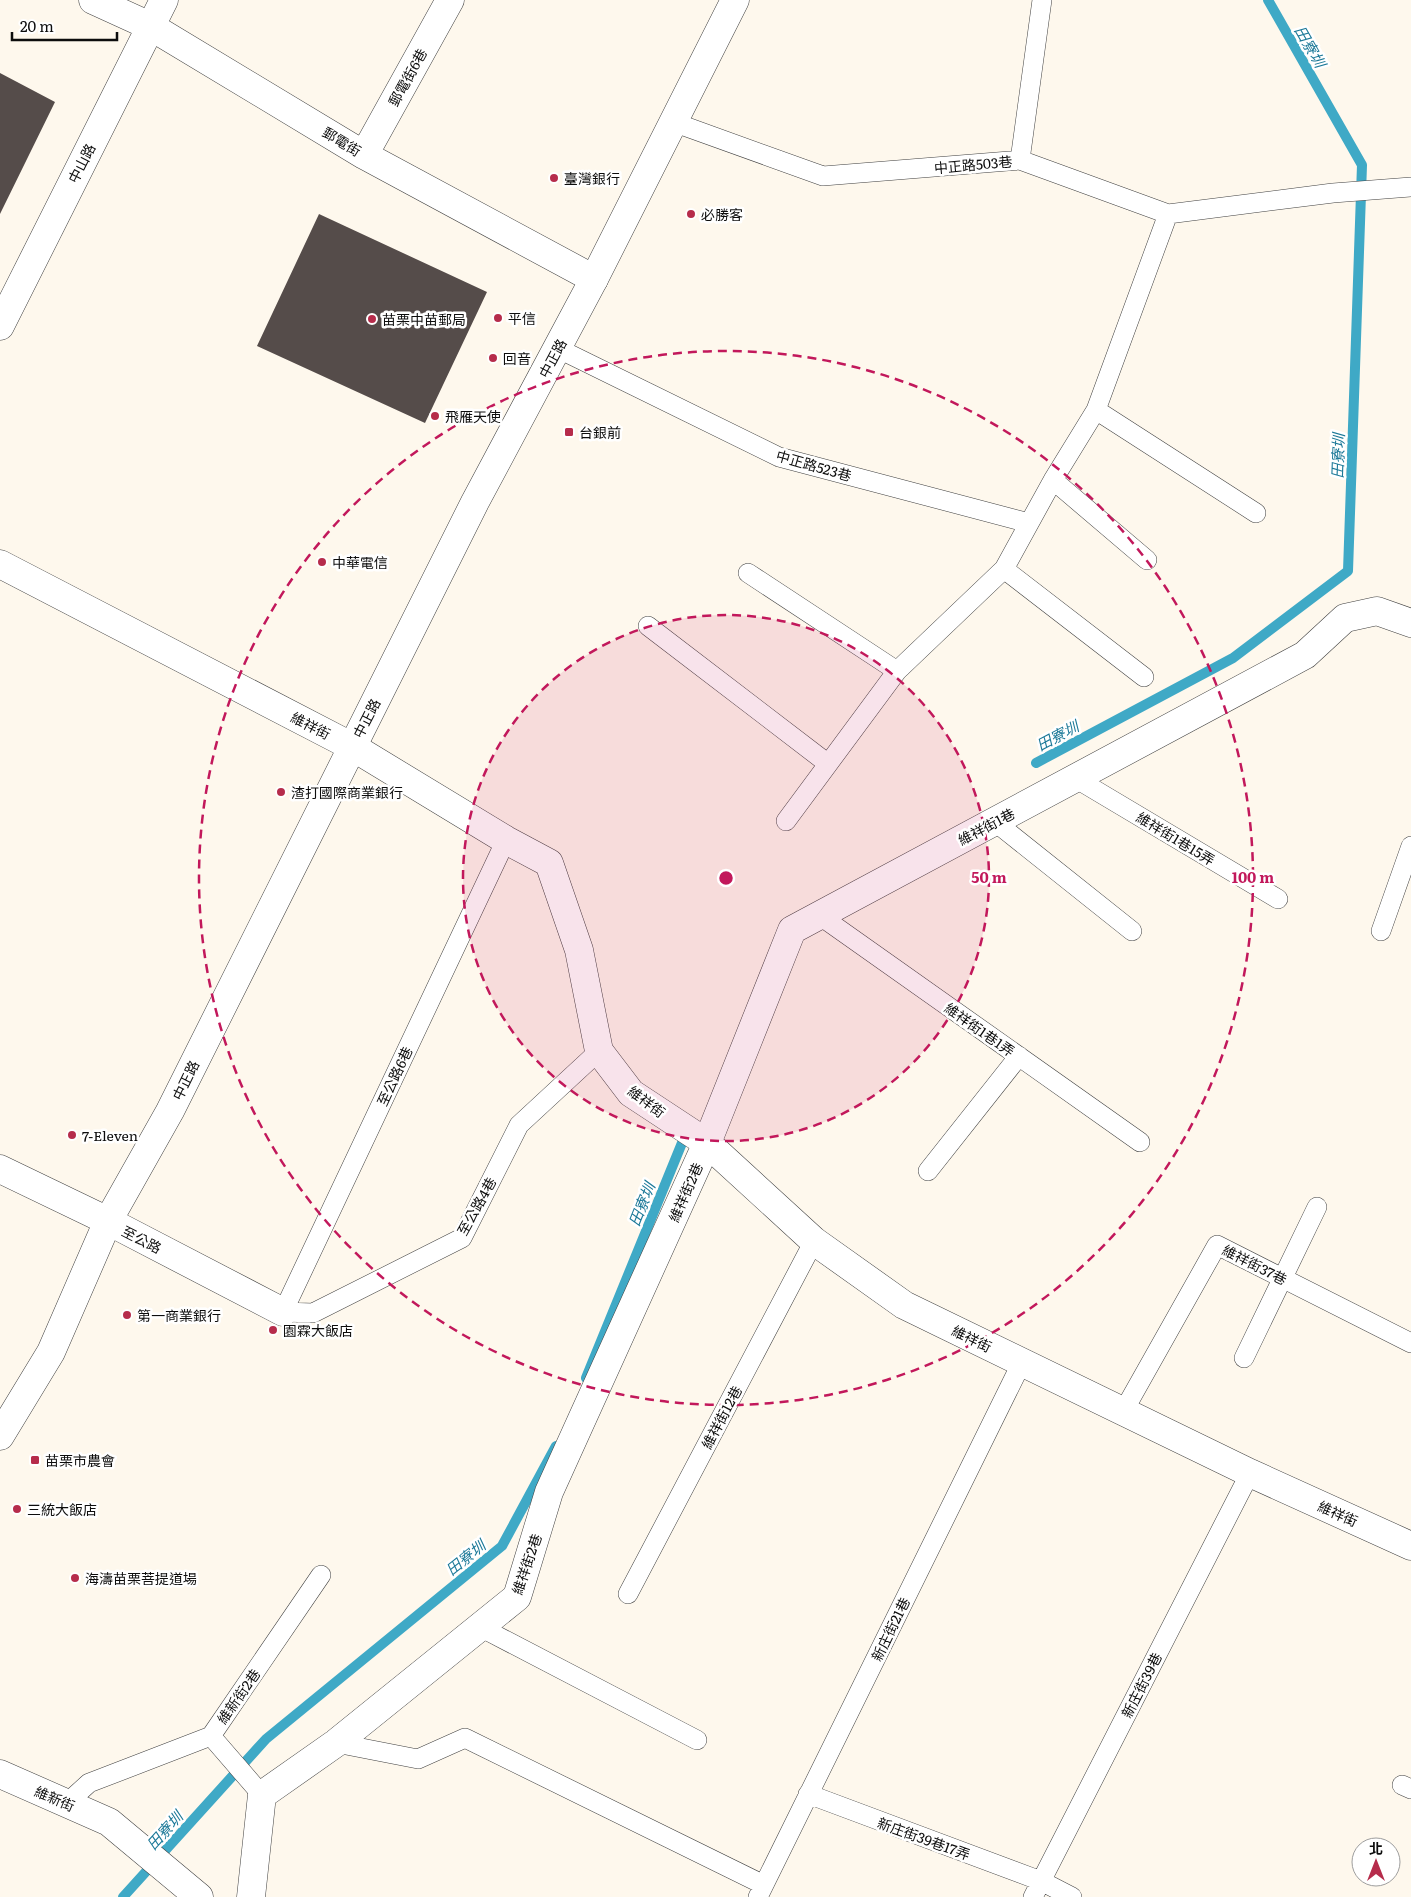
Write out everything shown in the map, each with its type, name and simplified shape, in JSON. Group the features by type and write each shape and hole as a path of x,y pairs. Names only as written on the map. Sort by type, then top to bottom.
{"street":[{"name":"郵電街","path":"93,0 150,26 364,155 594,279"},
{"name":"中山路","path":"0,326 164,0"},
{"name":"郵電街6巷","path":"364,155 450,0"},
{"name":"中正路","path":"0,1436 51,1352 108,1222 170,1111 351,746 475,502 594,279 735,0"},
{"name":"維祥街","path":"0,564 351,746 506,840 548,863 579,950 599,1050 631,1092 707,1143 814,1241 904,1306 1250,1473 1411,1546"},
{"name":"維祥街1巷","path":"707,1143 792,930 1305,656 1345,618 1377,611 1411,623"},
{"name":"維祥街2巷","path":"262,1795 336,1742 517,1597 549,1492 707,1143"},
{"name":"至公路","path":"0,1169 283,1312"},
{"name":"維新街","path":"0,1774 109,1822 199,1897"},
{"path":"251,1897 262,1795"}],"lane":[{"path":"1020,160 1042,0"},
{"name":"中正路503巷","path":"673,122 823,176 1020,160 1168,214 1332,193 1411,187"},
{"path":"786,821 896,671 1004,568 1053,480 1096,410 1168,214"},
{"name":"中正路523巷","path":"557,348 779,456 1029,523"},
{"path":"1096,410 1256,513"},
{"path":"1053,480 1147,560"},
{"path":"1004,568 1144,677"},
{"path":"748,573 896,671"},
{"path":"648,626 827,763"},
{"name":"維祥街1巷15弄","path":"1075,778 1278,899"},
{"path":"994,821 1132,932"},
{"name":"至公路6巷","path":"283,1312 506,840"},
{"path":"1380,932 1411,846"},
{"name":"維祥街1巷1弄","path":"819,915 1140,1142"},
{"name":"至公路4巷","path":"283,1312 313,1313 462,1238 519,1125 599,1050"},
{"path":"928,1171 1019,1056"},
{"path":"1244,1358 1284,1279 1317,1207"},
{"name":"維祥街12巷","path":"628,1594 814,1241"},
{"name":"維祥街37巷","path":"1123,1412 1217,1245 1411,1343"},
{"name":"新庄街21巷","path":"761,1891 1022,1362"},
{"name":"新庄街39巷","path":"1037,1889 1250,1473"},
{"name":"維新街2巷","path":"67,1803 89,1783 211,1736 321,1575"},
{"path":"480,1627 697,1740"},
{"path":"211,1736 262,1795"},
{"path":"336,1742 418,1759 465,1738 761,1891"},
{"name":"新庄街39巷17弄","path":"808,1794 1037,1889 1072,1897"}],"building":[{"path":"0,73 55,102 0,214"},
{"name":"苗栗中苗郵局","path":"319,214 487,292 425,423 257,346"}],"waterway":[{"name":"田寮圳","path":"1036,763 1233,658 1348,571 1362,165 1268,0"},
{"name":"田寮圳","path":"586,1378 684,1138"},
{"name":"田寮圳","path":"123,1897 266,1739 502,1546 556,1446"}],"place":[{"name":"臺灣銀行","path":"554,178"},
{"name":"必勝客","path":"691,214"},
{"name":"平信","path":"498,318"},
{"name":"苗栗中苗郵局","path":"372,319"},
{"name":"回音","path":"493,358"},
{"name":"飛雁天使","path":"435,416"},
{"name":"台銀前","path":"569,432"},
{"name":"中華電信","path":"322,562"},
{"name":"渣打國際商業銀行","path":"281,792"},
{"name":"7-Eleven","path":"72,1135"},
{"name":"第一商業銀行","path":"127,1315"},
{"name":"園霖大飯店","path":"273,1330"},
{"name":"苗栗市農會","path":"35,1460"},
{"name":"三統大飯店","path":"17,1509"},
{"name":"海濤苗栗菩提道場","path":"75,1578"}]}
